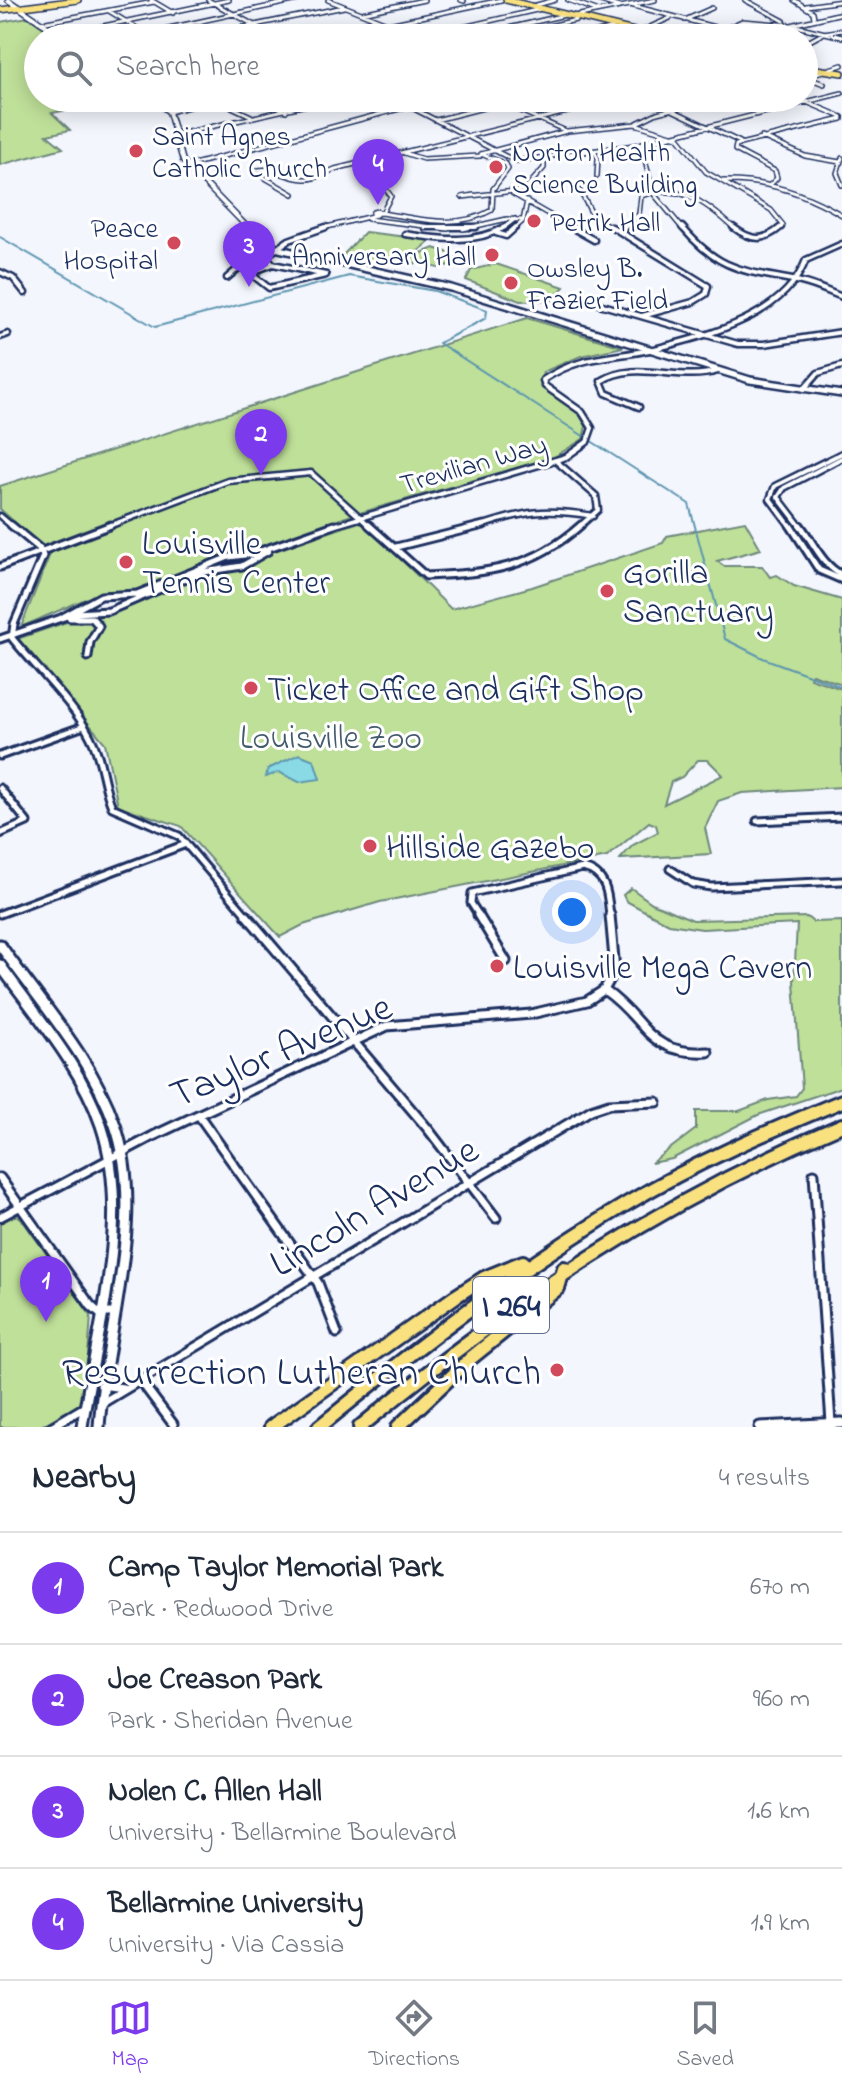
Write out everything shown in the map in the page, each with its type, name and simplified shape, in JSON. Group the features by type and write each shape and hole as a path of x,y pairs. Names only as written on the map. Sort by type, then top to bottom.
{"highway":[{"name":"I 264","path":"319,1427 433,1333 538,1257 678,1174 733,1146 842,1101"},
{"name":"I 264","path":"360,1427 492,1319 564,1268 747,1165 842,1125"},
{"path":"271,1427 465,1290 484,1278 538,1257"},
{"path":"398,1427 471,1358 558,1288 564,1268"}],"main road":[{"path":"8,0 41,23"},
{"path":"0,11 78,0"},
{"path":"504,0 604,24"},
{"path":"818,69 842,73"},
{"path":"169,112 187,166 258,241 275,249 437,284 718,371 842,394"},
{"path":"0,945 106,1105 122,1153 126,1204 101,1385 99,1427"},
{"path":"0,966 66,1061 92,1105 110,1158 112,1210 82,1427"},
{"path":"66,1061 76,1056"},
{"path":"760,1427 831,1424"}],"street":[{"path":"208,0 251,24"},
{"path":"119,24 229,0"},
{"path":"190,24 298,0"},
{"path":"329,1 338,0"},
{"path":"361,13 424,0"},
{"path":"329,1 389,24 504,0"},
{"path":"532,6 555,0"},
{"path":"568,0 600,11"},
{"path":"597,0 619,7"},
{"path":"536,24 655,0"},
{"path":"745,0 789,24"},
{"path":"794,0 813,12 814,18"},
{"path":"41,23 152,1 173,13"},
{"path":"806,6 842,1"},
{"path":"630,5 701,24"},
{"path":"258,24 344,7"},
{"path":"684,20 712,8"},
{"path":"478,24 542,9"},
{"path":"108,10 131,24"},
{"path":"794,24 842,13"},
{"path":"547,24 572,17"},
{"path":"656,24 672,17"},
{"path":"358,24 377,20"},
{"path":"740,21 750,24"},
{"path":"734,24 740,21 778,24"},
{"path":"818,30 842,37"},
{"path":"818,37 842,30"},
{"path":"818,73 842,65"},
{"path":"818,82 824,84"},
{"path":"818,99 842,93"},
{"path":"818,107 842,118"},
{"path":"241,112 252,117"},
{"path":"175,135 280,112"},
{"path":"187,166 385,112"},
{"path":"419,112 513,161 635,145 765,112"},
{"path":"435,120 467,112"},
{"path":"525,112 567,131"},
{"path":"293,194 253,171 275,166 307,179 358,163 569,112"},
{"path":"480,156 490,150 567,131 635,124 664,112"},
{"path":"678,112 741,142"},
{"path":"770,185 777,173 736,152 735,147 741,142 842,118"},
{"path":"621,231 639,214 641,196 653,193 681,195 706,203 733,230 747,236 765,236 782,226 782,219 771,210 702,168 675,135 635,124"},
{"path":"761,137 805,156 841,160 837,173 842,185"},
{"path":"635,145 645,155 647,180 653,193 697,245 721,262 752,275 798,281 842,297"},
{"path":"594,151 598,156 597,176"},
{"path":"227,278 247,261 267,258 275,249 377,213 467,221 492,210 494,185 505,175 508,166 470,153 440,160 412,158 404,152"},
{"path":"474,195 515,193 544,168 544,157"},
{"path":"358,163 371,170 388,191 390,201 377,213"},
{"path":"721,181 770,185 806,196 842,215"},
{"path":"515,193 594,240"},
{"path":"579,193 591,215 708,288 706,294 693,302 642,316"},
{"path":"496,233 506,236 523,220 527,201"},
{"path":"359,218 453,229 485,226 505,217 523,220"},
{"path":"405,234 459,240 496,233 515,219"},
{"path":"605,223 626,223"},
{"name":"Trevilian Way","path":"61,618 107,594 137,594 229,557 252,554 362,517 556,461 583,446 591,432 586,416 547,388 544,379 562,367 586,358 645,350 767,311 798,281 806,260 842,244"},
{"path":"267,258 273,264 326,275 269,288 250,273 273,264"},
{"path":"0,272 13,278 25,293"},
{"path":"599,304 733,343 759,344 842,332"},
{"path":"0,337 8,334"},
{"path":"803,389 815,375 842,366"},
{"path":"639,407 606,393 600,387 602,379 623,371 696,378 718,371"},
{"path":"842,456 775,486 770,496 772,505 807,548 822,573 842,577"},
{"path":"0,567 232,480 311,473 430,577 491,572 519,565 559,545 600,508 598,497 556,461"},
{"path":"828,462 784,488 778,497 818,549 830,571 842,577"},
{"path":"395,547 461,533 532,510 593,516"},
{"path":"0,516 41,551 41,563 11,635 84,726 101,759 106,793 112,807 122,814 166,827 186,844 457,1165 466,1185 496,1218"},
{"name":"Trevilian Way","path":"0,639 61,618 114,609 204,571 242,566 279,544"},
{"path":"229,557 237,558 242,566"},
{"path":"815,563 824,563"},
{"path":"92,600 92,606 99,611"},
{"path":"61,618 96,620 99,626 90,642 88,657"},
{"path":"0,756 84,726"},
{"path":"0,788 27,822 0,834"},
{"path":"757,821 842,817"},
{"path":"0,914 186,844"},
{"path":"506,961 471,903 472,893 509,882 589,869 606,886 611,921 615,970 604,990 626,1004 659,1047 685,1054 708,1052"},
{"path":"670,869 693,884 711,887 842,881"},
{"path":"0,966 12,962"},
{"name":"Taylor Avenue","path":"0,1217 110,1158 393,1024 551,1011 580,1004 604,990"},
{"name":"Lincoln Avenue","path":"99,1404 601,1105 657,1102"},
{"path":"200,1117 313,1276 337,1333"},
{"path":"814,1174 831,1424"},
{"path":"0,1178 80,1292 99,1313 111,1313"},
{"path":"140,1380 173,1424"},
{"path":"101,1385 128,1387"},
{"path":"51,1427 84,1408"}],"green space":[{"path":"28,17 38,24 24,24 24,112 57,112 52,113 70,130 47,135 63,148 0,165 0,22"},
{"path":"365,232 432,240 411,257 434,248 469,259 439,268 403,261 340,258"},
{"name":"Owsley B. Frazier Field","path":"496,264 564,287 552,300 520,301 466,280 471,270"},
{"path":"527,318 623,347 581,356 543,372 540,386 579,414 586,426 583,439 554,457 349,516 132,591 97,594 21,627 50,554 0,509 0,486"},
{"name":"Louisville Zoo","path":"362,521 451,609 532,587 663,543 667,536 745,521 761,549 717,561 724,566 762,566 770,577 777,575 794,586 842,600 842,684 812,674 810,678 842,689 842,787 742,793 718,801 705,828 711,854 620,859 633,845 658,832 656,825 649,822 607,857 380,902 303,925 280,937 181,826 118,806 105,743 17,639","holes":["698,760 708,760 723,775 664,804 671,782 682,777"]},
{"path":"631,888 652,903 693,920 807,917 813,922 842,921 842,1087 758,1115 672,1159 651,1163 696,1129 696,1111 739,1111 768,1100 796,1096 802,1088 794,982 797,924 702,929 669,924 626,901 623,895"},
{"path":"13,1215 20,1217 91,1316 84,1408 64,1413 39,1427 0,1427 0,1221"}],"water":[{"path":"299,754 314,760 320,779 299,782 279,772 266,777 268,769"}],"waterway":[{"path":"0,237 155,327 349,276 435,291 487,310 486,318 439,343 689,504 725,639 763,658 842,687"}],"place":[{"name":"Saint Agnes Catholic Church","path":"136,151"},
{"name":"Norton Health Science Building","path":"496,167"},
{"name":"Bellarmine University","path":"378,205"},
{"name":"Petrik Hall","path":"534,221"},
{"name":"Peace Hospital","path":"174,243"},
{"name":"Anniversary Hall","path":"492,255"},
{"name":"Owsley B. Frazier Field","path":"511,283"},
{"name":"Nolen C. Allen Hall","path":"249,287"},
{"name":"Joe Creason Park","path":"261,475"},
{"name":"Louisville Tennis Center","path":"126,562"},
{"name":"Gorilla Sanctuary","path":"607,591"},
{"name":"Ticket Office and Gift Shop","path":"251,688"},
{"name":"Hillside Gazebo","path":"370,846"},
{"name":"Louisville Mega Cavern","path":"497,966"},
{"name":"Camp Taylor Memorial Park","path":"46,1322"},
{"name":"Resurrection Lutheran Church","path":"557,1370"}]}
